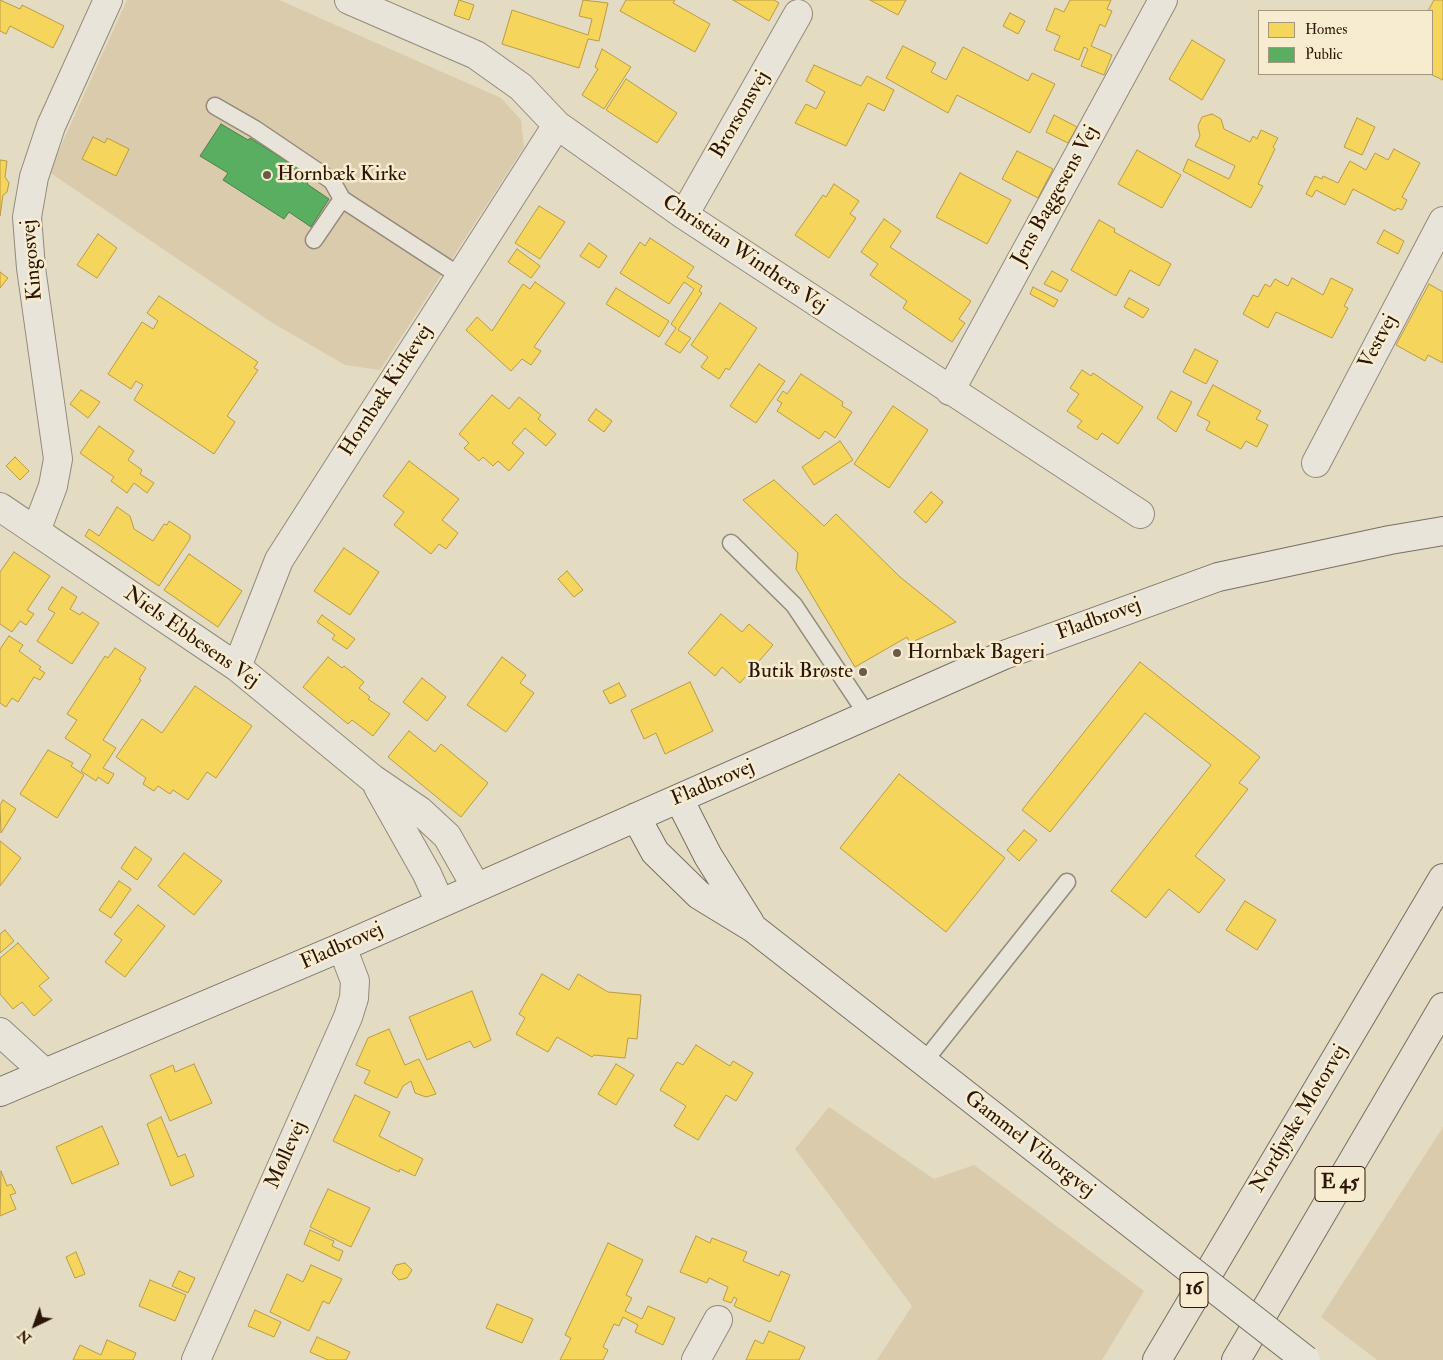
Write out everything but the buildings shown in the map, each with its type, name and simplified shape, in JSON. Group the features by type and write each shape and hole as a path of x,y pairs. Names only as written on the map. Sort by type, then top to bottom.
{"highway":[{"name":"Nordjyske Motorvej","path":"1157,1360 1443,878"},
{"name":"E 45","path":"1236,1360 1443,1007"},
{"name":"16","path":"1147,1360 1241,1220"}],"street":[{"name":"Kingosvej","path":"36,531 53,486 58,459 32,278 27,217 34,177 51,126 108,0"},
{"name":"Christian Winthers Vej","path":"349,0 476,56 520,87 557,125 684,215 1140,514"},
{"name":"Jens Baggesens Vej","path":"950,391 1163,0"},
{"name":"Brorsonsvej","path":"684,215 798,14"},
{"name":"Hornbæk Kirkevej","path":"237,667 279,560 557,125"},
{"name":"Vestvej","path":"1316,463 1443,221"},
{"name":"Niels Ebbesens Vej","path":"0,507 237,667 373,779 420,811 446,836 476,887"},
{"name":"Fladbrovej","path":"0,1092 342,947 1004,655 1218,577 1390,540 1443,531"},
{"name":"Niels Ebbesens Vej","path":"373,779 428,874 440,903"},
{"name":"Gammel Viborgvej","path":"679,798 708,856 753,928"},
{"name":"Gammel Viborgvej","path":"636,817 655,852 699,895 753,928 1306,1360"},
{"name":"Møllevej","path":"196,1360 348,1017 354,998 355,981 342,947"},
{"path":"0,1032 45,1073"},
{"path":"696,1360 718,1320"}],"lane":[{"path":"215,106 255,129 332,181 342,199 460,276"},
{"path":"314,240 342,199"},
{"path":"731,543 794,606 868,716"},
{"path":"924,1062 1066,882"}],"shaded area":[{"path":"127,0 279,0 501,98 521,120 524,147 380,370 345,365 271,322 49,172"},
{"path":"829,1107 934,1179 974,1165 1144,1291 1102,1360 877,1360 912,1306 795,1149"},
{"path":"1443,1127 1443,1360 1377,1360 1321,1317"}],"place":[{"name":"Hornbæk Kirke","path":"267,175"},
{"name":"Hornbæk Bageri","path":"897,653"},
{"name":"Butik Brøste","path":"863,672"}]}
